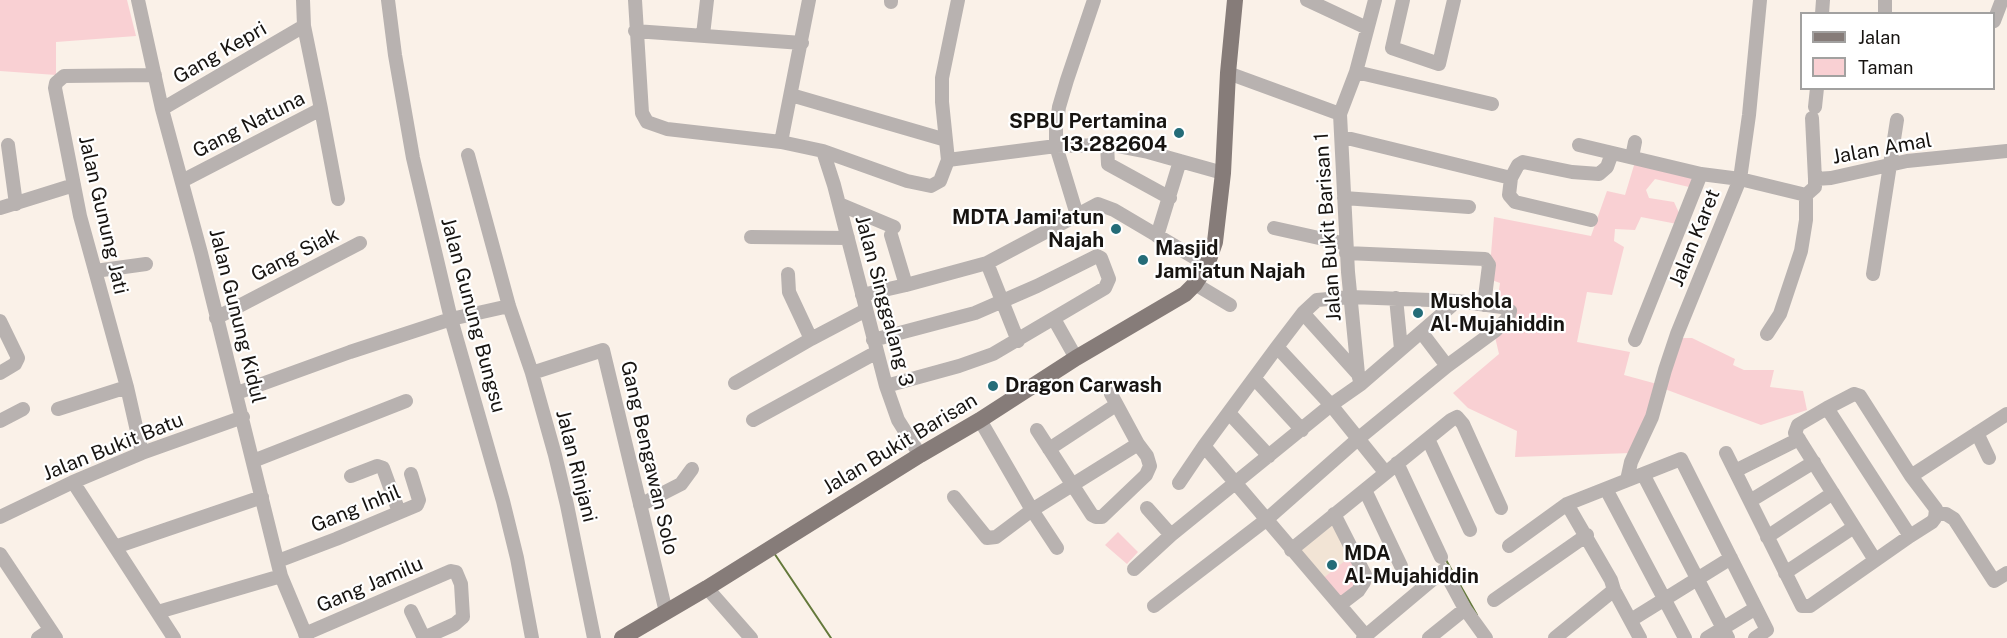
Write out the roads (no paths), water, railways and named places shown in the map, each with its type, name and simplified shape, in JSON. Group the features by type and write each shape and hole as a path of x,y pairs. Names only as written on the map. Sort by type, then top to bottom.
{"main road":[{"name":"Jalan Bukit Barisan","path":"625,637 980,420 1076,358 1170,304 1195,284 1207,265 1215,242 1223,173 1228,74 1235,0"}],"street":[{"name":"Jalan Gunung Kidul","path":"138,0 162,109 237,393 281,576 306,636"},
{"path":"303,0 304,26"},
{"name":"Jalan Gunung Bungsu","path":"388,0 413,158 451,319 503,501 517,558 532,638"},
{"path":"634,0 642,113 647,122 667,129 781,142 823,151 929,186 940,181 948,160 942,78 958,0"},
{"path":"703,35 706,0"},
{"path":"781,142 809,0"},
{"path":"1077,215 1056,146 1059,107 1094,0"},
{"path":"1307,0 1367,28"},
{"path":"1340,114 1356,72 1375,0"},
{"path":"1403,0 1392,48 1439,64 1454,0"},
{"name":"Jalan Karet","path":"1627,480 1631,462 1652,417 1677,334 1740,179 1760,0"},
{"path":"1995,18 2002,0"},
{"name":"Gang Kepri","path":"162,109 304,26"},
{"name":"Gang Natuna","path":"182,181 321,109 304,26"},
{"path":"635,31 802,42"},
{"path":"1356,72 1492,104"},
{"name":"Jalan Bukit Barisan 1","path":"1228,74 1340,114 1343,137 1346,249 1360,379"},
{"name":"Jalan Gunung Jati","path":"142,453 74,185 55,88 56,83 64,76 155,75"},
{"path":"1815,179 1814,112 1817,90"},
{"path":"791,95 946,140"},
{"path":"321,109 338,199"},
{"path":"1873,274 1897,120"},
{"path":"1343,137 1511,178"},
{"path":"1632,157 1635,142"},
{"path":"8,145 16,204"},
{"path":"948,160 1056,146 1107,145 1128,147 1223,173"},
{"path":"1107,145 1108,164 1170,198"},
{"path":"1579,145 1701,174 1740,179 1806,195 1806,228 1801,251 1780,314 1767,334"},
{"name":"Jalan Singgalang 3","path":"823,151 886,386 902,429 920,455"},
{"name":"Jalan Amal","path":"1806,195 1815,187 1815,179 1831,178 1907,161 1958,158 2007,151"},
{"path":"1591,220 1515,202 1509,195 1511,178 1518,165 1523,162 1572,172 1599,174 1607,167 1612,153"},
{"name":"Jalan Rinjani","path":"468,155 509,306 532,373 567,505 594,638"},
{"path":"1157,236 1180,161"},
{"path":"1635,340 1701,174"},
{"path":"0,208 74,185"},
{"path":"1344,198 1470,207"},
{"path":"839,204 893,231 906,285"},
{"path":"862,295 987,263 1100,204 1207,265"},
{"path":"1274,228 1346,249 1484,259 1489,265 1484,305"},
{"path":"751,237 848,238"},
{"name":"Gang Siak","path":"216,318 360,243"},
{"path":"753,420 875,346 975,313 1097,256 1100,257 1109,279 1107,286 1018,341 979,359 886,386"},
{"path":"987,263 1018,341"},
{"path":"95,271 146,264"},
{"path":"788,274 789,292 811,339"},
{"path":"1195,284 1230,305"},
{"path":"1154,606 1266,519 1359,438 1447,366 1496,330 1510,316 1510,310 1457,301 1351,297 1318,300 1303,314 1277,347 1179,483"},
{"path":"1396,298 1401,349"},
{"path":"1134,568 1171,535 1302,430 1360,379 1422,333 1457,301"},
{"path":"237,393 350,352 451,319 509,306"},
{"path":"735,383 866,310"},
{"path":"1303,314 1360,379"},
{"path":"1054,319 1076,358"},
{"path":"0,321 18,358 15,364 0,373"},
{"path":"1422,333 1447,366"},
{"path":"1277,347 1331,405 1385,472"},
{"name":"Gang Bengawan Solo","path":"532,373 603,350 666,612"},
{"path":"1254,379 1302,430"},
{"path":"58,410 127,387"},
{"path":"1726,453 1800,604 1807,607 1932,522 1936,514 1936,509 1911,476 1859,395 1854,394 1827,408 1796,428 1795,433 1875,560"},
{"path":"253,461 406,400"},
{"path":"1037,430 1072,486 1092,515 1096,517 1102,517 1149,470 1150,461 1113,400 1049,449"},
{"path":"1827,408 1910,536"},
{"path":"0,421 23,409"},
{"path":"1229,413 1269,456"},
{"path":"1911,476 2007,414"},
{"name":"Jalan Bukit Batu","path":"0,517 73,482 142,453 243,417"},
{"path":"1291,550 1451,420 1459,418 1501,508"},
{"path":"980,420 1032,510 1057,548"},
{"path":"1977,433 1989,458"},
{"path":"1428,439 1470,530"},
{"path":"1735,471 1799,439"},
{"path":"954,497 987,538 996,537 1032,510 1138,444"},
{"path":"1204,446 1326,592 1341,604 1365,637 1442,563"},
{"path":"1509,546 1567,504 1681,459 1767,630 1755,638"},
{"path":"1750,501 1814,462"},
{"path":"1397,463 1442,563 1466,609 1486,638"},
{"path":"351,476 377,466 382,468 399,512"},
{"path":"640,505 681,484 692,469"},
{"name":"Gang Inhil","path":"278,561 417,505 419,501 411,474"},
{"path":"1643,474 1725,633"},
{"path":"73,482 174,638"},
{"path":"1606,489 1684,638"},
{"path":"1365,490 1401,566"},
{"path":"1767,537 1833,493"},
{"path":"115,547 262,496"},
{"path":"1567,504 1611,579 1614,590 1640,638"},
{"path":"1147,508 1171,535"},
{"path":"1334,513 1365,576 1358,591 1341,604"},
{"path":"1936,514 1946,514 1954,519 1994,581 2007,573"},
{"path":"1785,573 1854,526"},
{"path":"1494,600 1587,535"},
{"path":"0,554 53,634 38,638"},
{"path":"1631,620 1731,558"},
{"name":"Gang Jamilu","path":"306,636 452,571 456,572 464,605 463,617 455,624 424,638"},
{"path":"158,612 281,576"},
{"path":"707,588 751,638"},
{"path":"1555,638 1614,590"},
{"path":"1707,638 1725,633 1756,608"},
{"path":"1429,638 1466,609"},
{"path":"411,611 424,638"}],"waterway":[{"path":"774,553 831,638"},
{"path":"1446,560 1477,615"}],"place":[{"name":"SPBU Pertamina 13.282604","path":"1179,133"},
{"name":"MDTA Jami'atun Najah","path":"1116,229"},
{"name":"Masjid Jami'atun Najah","path":"1143,260"},
{"name":"Mushola Al-Mujahiddin","path":"1418,313"},
{"name":"Dragon Carwash","path":"993,386"},
{"name":"MDA Al-Mujahiddin","path":"1332,565"}]}
